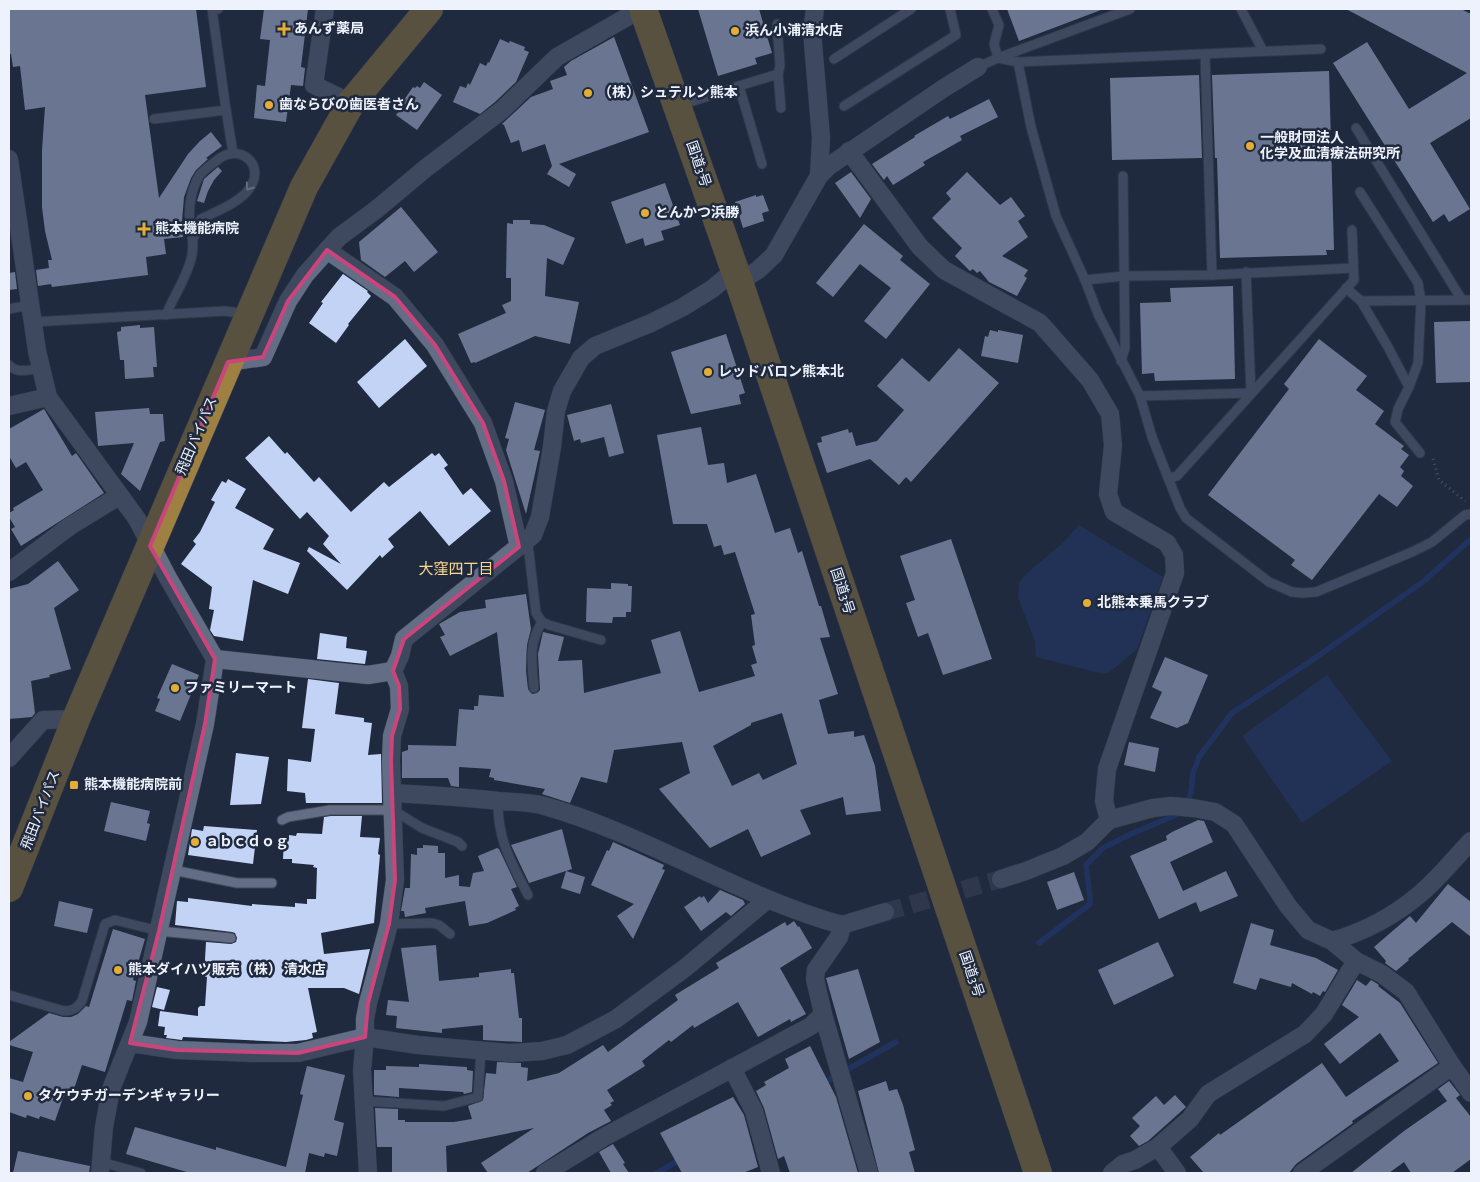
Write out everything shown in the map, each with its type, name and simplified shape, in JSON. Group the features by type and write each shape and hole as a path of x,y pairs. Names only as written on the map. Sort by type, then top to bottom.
{"highway":[{"name":"飛田バイパス","path":"9,888 76,719 304,187 351,103 429,9"},
{"name":"国道3号","path":"642,9 737,276 1038,1173"}],"street":[{"path":"325,9 314,85 351,103"},
{"path":"228,362 263,357 288,301 305,275 339,237 377,210 426,168 502,110 557,56 642,9"},
{"path":"815,9 812,31 821,138 819,176"},
{"path":"368,1173 362,1070 365,1019 389,924 395,880 391,761 392,736 400,709 399,686 393,671 400,656 404,639 533,535 540,517 556,411 562,391 581,358 595,346 651,323 737,276 758,270 774,255 819,176 829,166 978,67"},
{"path":"849,151 920,247 944,270 1040,323 1090,380 1110,414 1113,445 1108,494 1114,512 1167,543 1174,555 1175,573 1107,769 1104,800 1109,820"},
{"path":"9,159 41,368 48,397 137,519 150,546 215,659 205,724 138,1022 111,1089 104,1127 101,1168"},
{"path":"327,250 395,297 435,345 483,423 504,481 523,543"},
{"path":"9,406 48,397"},
{"path":"9,572 70,526 119,496"},
{"path":"215,659 368,675 393,671"},
{"path":"9,758 43,720 76,719"},
{"path":"393,802 459,796 540,805 608,828 767,900 842,924 885,912"},
{"path":"1001,879 1026,872 1063,856 1087,842 1109,820 1154,808 1171,806 1215,812 1234,824 1288,906 1308,930 1332,941 1356,961 1382,974 1406,992 1471,1093"},
{"path":"1332,941 1356,934 1396,912 1421,893 1471,841"},
{"path":"130,1043 177,1050 252,1053 298,1052 365,1037 418,1045 511,1053 542,1051 567,1045 616,1019 685,968 767,900"},
{"path":"842,924 836,942 816,970 815,979 823,1014 869,1173"},
{"path":"1112,1173 1124,1164 1158,1148 1190,1119 1208,1094 1305,1034 1324,1014 1356,961"},
{"path":"545,1173 604,1137 811,1026 823,1014"},
{"path":"1302,1173 1452,1066"},
{"path":"732,1068 754,1111 771,1173"},
{"path":"1158,1148 1177,1173"}],"lane":[{"path":"218,9 212,9 233,153"},
{"path":"834,60 911,9"},
{"path":"844,106 956,35 950,9"},
{"path":"992,9 999,25 994,44 998,58"},
{"path":"978,67 1130,9"},
{"path":"1240,9 1263,51"},
{"path":"777,24 781,108"},
{"path":"998,58 1018,62 1321,49"},
{"path":"1205,54 1212,275"},
{"path":"1018,62 1031,127 1056,216 1098,314 1140,396 1152,437 1180,508 1186,518 1269,582 1292,592 1302,594 1316,592 1412,552 1432,542 1465,515 1471,514"},
{"path":"677,106 778,74"},
{"path":"739,86 762,164"},
{"path":"154,119 226,110"},
{"path":"1356,128 1467,300"},
{"path":"166,314 188,269 192,253 193,239 190,207 200,175 219,158 233,153 244,154 251,162 255,171 254,181 249,190 234,202 201,219 193,239"},
{"path":"1121,361 1125,348 1123,176"},
{"path":"1360,192 1418,283 1421,301 1418,363 1409,387 1398,408 1395,422 1420,453"},
{"path":"1168,478 1177,476 1354,280 1352,230"},
{"path":"1084,280 1124,276 1212,275 1353,268"},
{"path":"1246,272 1251,393"},
{"path":"1346,288 1361,301 1388,346 1409,387"},
{"path":"1361,301 1467,300"},
{"path":"9,309 32,313 166,314 225,311 248,315"},
{"path":"9,365 19,371 41,368"},
{"path":"1140,396 1251,393"},
{"path":"523,543 528,544 536,613 542,622 601,640"},
{"path":"534,688 532,656 534,634 542,622"},
{"path":"498,800 499,831 528,895"},
{"path":"282,820 288,817 330,810 393,802 422,828 458,842 462,846"},
{"path":"173,870 236,883 272,883"},
{"path":"9,995 64,1012 77,1008 82,1001 105,924 115,920 159,931 231,938"},
{"path":"389,924 432,923 439,925 450,934"},
{"path":"363,1101 444,1106 478,1097 481,1050"},
{"path":"101,1168 141,1173"}],"path":[{"path":"1420,453 1431,456 1439,480 1467,503"}],"highlighted area":[{"path":"327,250 395,297 435,345 483,423 504,481 519,547 404,639 393,671 399,686 400,709 392,736 391,761 395,880 389,924 368,1003 365,1037 298,1053 177,1050 130,1043 159,931 205,724 215,659 150,546 228,362 263,357 288,301"}],"shaded area":[{"name":"北熊本乗馬クラブ","path":"1079,525 1163,577 1137,649 1110,672 1104,674 1036,657 1035,641 1018,598 1019,582 1063,543"},
{"path":"1327,675 1392,761 1302,823 1242,736"}],"building":[{"path":"9,9 196,9 206,87 145,95 159,198 188,154 200,141 211,132 222,146 206,158 208,159 196,170 191,178 184,197 183,237 164,239 166,254 146,257 148,275 52,287 51,284 38,286 36,270 49,268 48,260 52,260 45,231 42,207 42,150 45,107 25,110 20,66 13,67 11,54 9,54"},
{"path":"264,9 308,9 301,67 305,68 303,86 291,85 286,122 254,118 257,85 265,86 270,40 260,39"},
{"name":"浜ん小浦清水店","path":"698,9 759,9 772,53 755,58 757,64 718,76"},
{"path":"1007,9 1101,9 1101,10 1019,41"},
{"path":"1346,9 1461,9 1471,14 1471,118 1430,143 1470,209 1449,222 1444,214 1433,222 1333,63 1367,42 1409,109 1467,73"},
{"name":"（株）シュテルン熊本","path":"614,37 649,132 559,164 576,174 569,187 547,174 552,166 545,144 522,152 519,140 511,143 502,124 531,97 553,89 550,81 567,75 564,67 571,61"},
{"path":"500,39 525,47 524,50 529,52 516,82 480,114 453,102 460,86 466,88 468,83 470,85 480,63 486,66 489,63"},
{"path":"1329,71 1334,250 1326,250 1327,255 1220,258 1212,75"},
{"path":"1199,75 1202,158 1112,160 1110,78"},
{"path":"424,82 442,95 417,130 396,115 401,108 399,107 413,87 417,86 420,88"},
{"path":"989,99 998,117 960,136 962,140 923,162 925,165 893,185 887,176 884,180 872,164 948,116 950,119"},
{"path":"218,167 222,171 214,180 204,203 197,201 204,179"},
{"path":"851,172 871,199 860,218 835,183"},
{"path":"967,172 1000,205 1011,197 1025,216 1018,221 1028,237 1002,256 1028,270 1024,276 1027,278 1017,296 989,282 980,271 977,273 973,269 970,271 955,256 962,248 932,218 951,199 946,193"},
{"name":"とんかつ浜勝","path":"665,183 680,225 661,231 664,240 645,246 643,238 626,244 611,202"},
{"path":"756,195 756,197 763,195 769,211 762,213 764,221 743,228 735,202"},
{"path":"401,207 438,252 414,272 405,261 385,277 361,260 359,242"},
{"path":"513,220 530,220 530,224 544,225 575,238 563,265 547,258 545,296 579,302 570,344 535,336 475,363 471,363 458,334 506,313 502,305 511,301 511,278 506,278 507,223 513,224"},
{"path":"864,224 903,256 900,260 930,284 886,339 864,321 891,288 860,264 833,297 816,283"},
{"path":"15,272 17,289 9,290 9,273"},
{"path":"343,274 368,291 371,296 348,324 336,343 309,323 323,303 321,302"},
{"path":"1233,286 1235,379 1155,381 1154,373 1142,374 1140,303 1171,302 1170,288"},
{"path":"1471,321 1471,382 1436,383 1434,322"},
{"path":"140,325 140,328 154,327 157,367 153,367 154,377 125,379 124,360 120,360 117,332 121,331 121,327"},
{"path":"990,330 1023,335 1018,363 981,356 985,336 988,337"},
{"name":"レッドバロン熊本北","path":"726,334 745,393 739,395 741,404 691,414 671,352"},
{"path":"405,339 427,366 379,408 357,382"},
{"path":"1319,339 1367,376 1356,390 1384,411 1375,424 1404,446 1401,449 1409,455 1400,467 1404,471 1401,476 1413,486 1397,507 1379,494 1312,580 1291,565 1295,560 1208,495 1289,389 1284,384"},
{"path":"959,348 999,383 911,482 906,477 899,485 870,459 827,473 817,443 822,442 821,437 848,429 849,433 852,432 856,446 877,441 904,410 877,386 902,358 929,382"},
{"path":"515,402 545,410 534,450 540,451 526,514 506,450 509,439 505,438"},
{"path":"611,404 624,453 609,457 604,437 581,443 580,439 574,441 567,415"},
{"path":"149,408 150,414 163,414 165,441 160,442 140,491 121,474 134,443 98,446 95,412"},
{"path":"44,409 72,456 76,453 104,493 21,546 11,529 15,527 9,517 9,513 14,510 13,508 43,490 26,462 16,468 9,456 9,429"},
{"path":"701,427 708,465 724,463 727,483 756,474 775,533 790,528 798,553 802,551 830,637 820,638 838,694 819,700 828,734 854,731 854,737 864,735 875,766 881,811 846,815 843,797 800,810 811,834 761,857 748,829 710,848 659,789 690,773 682,742 614,750 607,783 581,777 570,803 542,794 545,789 494,780 494,778 489,777 491,769 459,767 459,787 451,786 448,778 402,778 402,752 408,750 408,745 456,746 459,709 474,710 474,706 478,706 479,695 504,697 497,632 450,656 440,637 445,635 439,624 460,612 486,608 485,600 526,594 531,629 527,645 526,671 528,689 532,694 540,690 538,654 543,632 564,637 558,661 582,660 584,693 661,673 651,640 680,631 699,692 755,676 751,665 757,663 752,646 755,645 751,615 755,614 735,552 724,555 721,545 714,547 707,524 673,524 657,435","holes":["782,713 797,764 763,780 759,773 732,786 713,746 751,725 751,723"]},
{"path":"269,436 285,454 287,452 314,482 319,477 351,512 384,482 389,487 432,453 435,456 439,453 448,465 444,468 463,495 471,488 491,511 449,546 420,511 388,539 394,547 382,558 380,555 347,590 307,551 309,547 341,564 323,544 329,536 307,512 300,519 245,458"},
{"path":"228,479 246,489 235,508 274,529 263,549 300,563 288,594 253,580 243,641 214,636 210,630 214,610 209,609 212,587 181,564 196,544 193,541 200,532 215,502 211,500 222,481 226,483"},
{"path":"951,539 992,659 943,675 928,633 918,637 906,603 915,600 900,556"},
{"path":"58,561 79,590 54,608 71,669 49,675 50,677 31,681 35,713 32,717 9,719 9,589 28,584"},
{"path":"611,583 632,586 631,612 626,612 626,617 613,617 612,623 586,622 587,588 611,589"},
{"path":"320,633 347,637 346,648 367,651 365,664 317,659"},
{"path":"1165,657 1208,675 1188,723 1177,728 1150,718 1162,692 1152,687"},
{"path":"172,664 199,675 180,721 155,711 160,699 157,698"},
{"path":"308,679 339,683 335,714 364,718 364,722 372,723 368,755 381,754 382,803 306,803 305,793 287,791 288,759 311,762 315,729 302,728"},
{"path":"1129,742 1159,748 1155,772 1124,765"},
{"path":"236,753 269,757 261,804 230,805"},
{"path":"111,802 150,811 147,823 150,824 146,841 104,831"},
{"path":"362,816 360,837 380,838 374,923 321,933 324,954 370,949 359,994 344,988 308,988 317,1032 312,1033 313,1038 306,1040 286,1042 183,1037 182,1040 166,1038 167,1035 164,1035 165,1027 158,1026 160,1011 198,1016 198,1008 205,1006 207,977 204,976 206,942 231,944 236,942 237,938 235,933 232,932 175,925 177,901 188,902 188,898 252,906 252,904 295,907 295,903 307,904 307,899 316,899 317,868 313,867 314,865 292,863 292,859 283,859 284,838 289,839 289,835 296,836 297,833 322,834 324,817"},
{"path":"1198,820 1204,821 1213,842 1170,862 1183,891 1226,871 1238,896 1200,912 1196,902 1159,919 1130,856 1167,840 1166,836 1172,832"},
{"path":"204,826 257,830 253,864 188,855 192,829 203,831"},
{"path":"562,829 572,869 529,883 511,845"},
{"path":"613,842 664,865 662,869 665,870 633,939 617,916 634,904 591,885 607,850 609,851"},
{"path":"423,845 438,846 438,853 445,853 445,878 459,875 459,886 470,887 473,873 484,871 478,856 497,848 499,849 517,887 511,889 519,906 515,908 516,910 487,923 469,926 465,901 425,908 426,913 405,917 404,911 401,911 405,888 410,888 411,854 417,855 417,848 423,848"},
{"path":"566,871 585,877 580,894 561,888"},
{"path":"1074,872 1084,900 1057,910 1047,882"},
{"path":"1448,884 1471,902 1471,937 1452,922 1396,971 1385,963 1386,961 1374,947 1410,916 1416,923"},
{"path":"720,890 743,900 745,904 731,916 726,912 701,931 684,907 700,896 701,898 704,896 708,903"},
{"path":"59,901 93,909 87,933 54,926"},
{"path":"794,921 812,948 780,968 806,1014 791,1022 790,1019 758,1037 738,1002 694,1028 693,1025 671,1042 669,1040 642,1061 645,1066 607,1090 614,1101 610,1103 612,1105 604,1110 611,1121 588,1133 527,1173 488,1173 481,1163 534,1128 446,1146 447,1173 392,1173 392,1147 377,1147 375,1108 398,1109 398,1120 405,1120 405,1122 454,1122 472,1119 468,1106 483,1100 486,1073 496,1074 497,1062 521,1063 521,1067 528,1068 527,1081 559,1073 603,1045 608,1052 678,1000 675,995 719,968 716,963 785,922 787,926"},
{"path":"1251,923 1274,930 1270,945 1316,958 1338,970 1325,992 1323,991 1320,996 1313,992 1312,994 1292,983 1291,987 1260,978 1256,990 1233,983"},
{"name":"熊本ダイハツ販売（株） 清水店","path":"113,929 145,939 133,980 136,981 132,1001 127,1000 105,1072 82,1065 71,1098 64,1095 55,1121 40,1116 39,1119 27,1115 26,1118 9,1112 9,1078 23,1082 33,1052 9,1045 9,1042 49,1013 71,1017 78,1014 86,1006 89,1007"},
{"path":"1158,942 1174,976 1114,1005 1098,970"},
{"path":"436,945 439,981 479,977 479,973 511,969 511,973 514,973 519,1018 522,1018 522,1042 483,1040 483,1025 442,1029 442,1033 396,1028 397,1016 386,1015 388,1000 409,1002 401,948"},
{"path":"858,969 880,1042 849,1059 826,978"},
{"path":"1357,980 1366,986 1371,980 1400,1003 1438,1063 1352,1121 1353,1123 1296,1164 1289,1173 1204,1173 1190,1157 1219,1133 1220,1135 1322,1063 1346,1097 1399,1061 1380,1033 1340,1064 1324,1044 1359,1017 1342,1005"},
{"path":"157,987 170,990 164,1010 152,1007"},
{"path":"810,1046 836,1097 858,1173 790,1173 784,1156 778,1159 764,1108 756,1091 766,1085 764,1082 789,1068 785,1059"},
{"path":"419,1064 467,1067 467,1070 473,1071 472,1092 464,1094 463,1092 399,1088 399,1097 374,1095 374,1070 386,1070 386,1066 419,1067"},
{"path":"307,1066 345,1075 334,1120 344,1123 337,1156 325,1153 324,1157 309,1153 305,1173 190,1173 126,1154 135,1127 286,1167 303,1095 300,1094"},
{"path":"886,1081 889,1091 897,1089 903,1105 915,1150 909,1152 915,1173 879,1173 858,1091"},
{"path":"1449,1081 1460,1095 1456,1098 1471,1117 1471,1159 1452,1173 1411,1173 1404,1162 1389,1173 1351,1173 1404,1131 1447,1101 1438,1089"},
{"path":"1175,1095 1186,1107 1148,1141 1139,1146 1130,1136 1140,1126 1132,1118 1156,1096 1164,1105"},
{"path":"733,1097 744,1115 758,1167 743,1173 682,1173 660,1133"},
{"path":"613,1144 629,1173 611,1173 599,1152"},
{"path":"18,1151 90,1166 89,1173 13,1173"}],"waterway":[{"path":"1187,804 1191,792 1193,773 1199,757 1232,713 1308,663 1424,581 1471,539"},
{"path":"1039,943 1090,904 1086,865 1103,848 1181,811"},
{"path":"822,1084 896,1042"},
{"path":"657,1173 681,1159"}],"tunnel":[{"path":"885,912 1001,879"}],"place":[{"name":"あんず薬局","path":"284,29"},
{"name":"浜ん小浦清水店","path":"735,31"},
{"name":"（株）シュテルン熊本","path":"588,93"},
{"name":"歯ならびの歯医者さん","path":"269,105"},
{"name":"一般財団法人 化学及血清療法研究所","path":"1250,146"},
{"name":"とんかつ浜勝","path":"645,213"},
{"name":"熊本機能病院","path":"144,229"},
{"name":"レッドバロン熊本北","path":"708,372"},
{"name":"北熊本乗馬クラブ","path":"1087,603"},
{"name":"ファミリーマート","path":"175,688"},
{"name":"熊本機能病院前","path":"74,785"},
{"name":"ａｂｃｄｏｇ","path":"195,842"},
{"name":"熊本ダイハツ販売（株） 清水店","path":"118,970"},
{"name":"タケウチガーデンギャラリー","path":"28,1096"}],"district":[{"name":"大窪四丁目","path":"456,569"}]}
